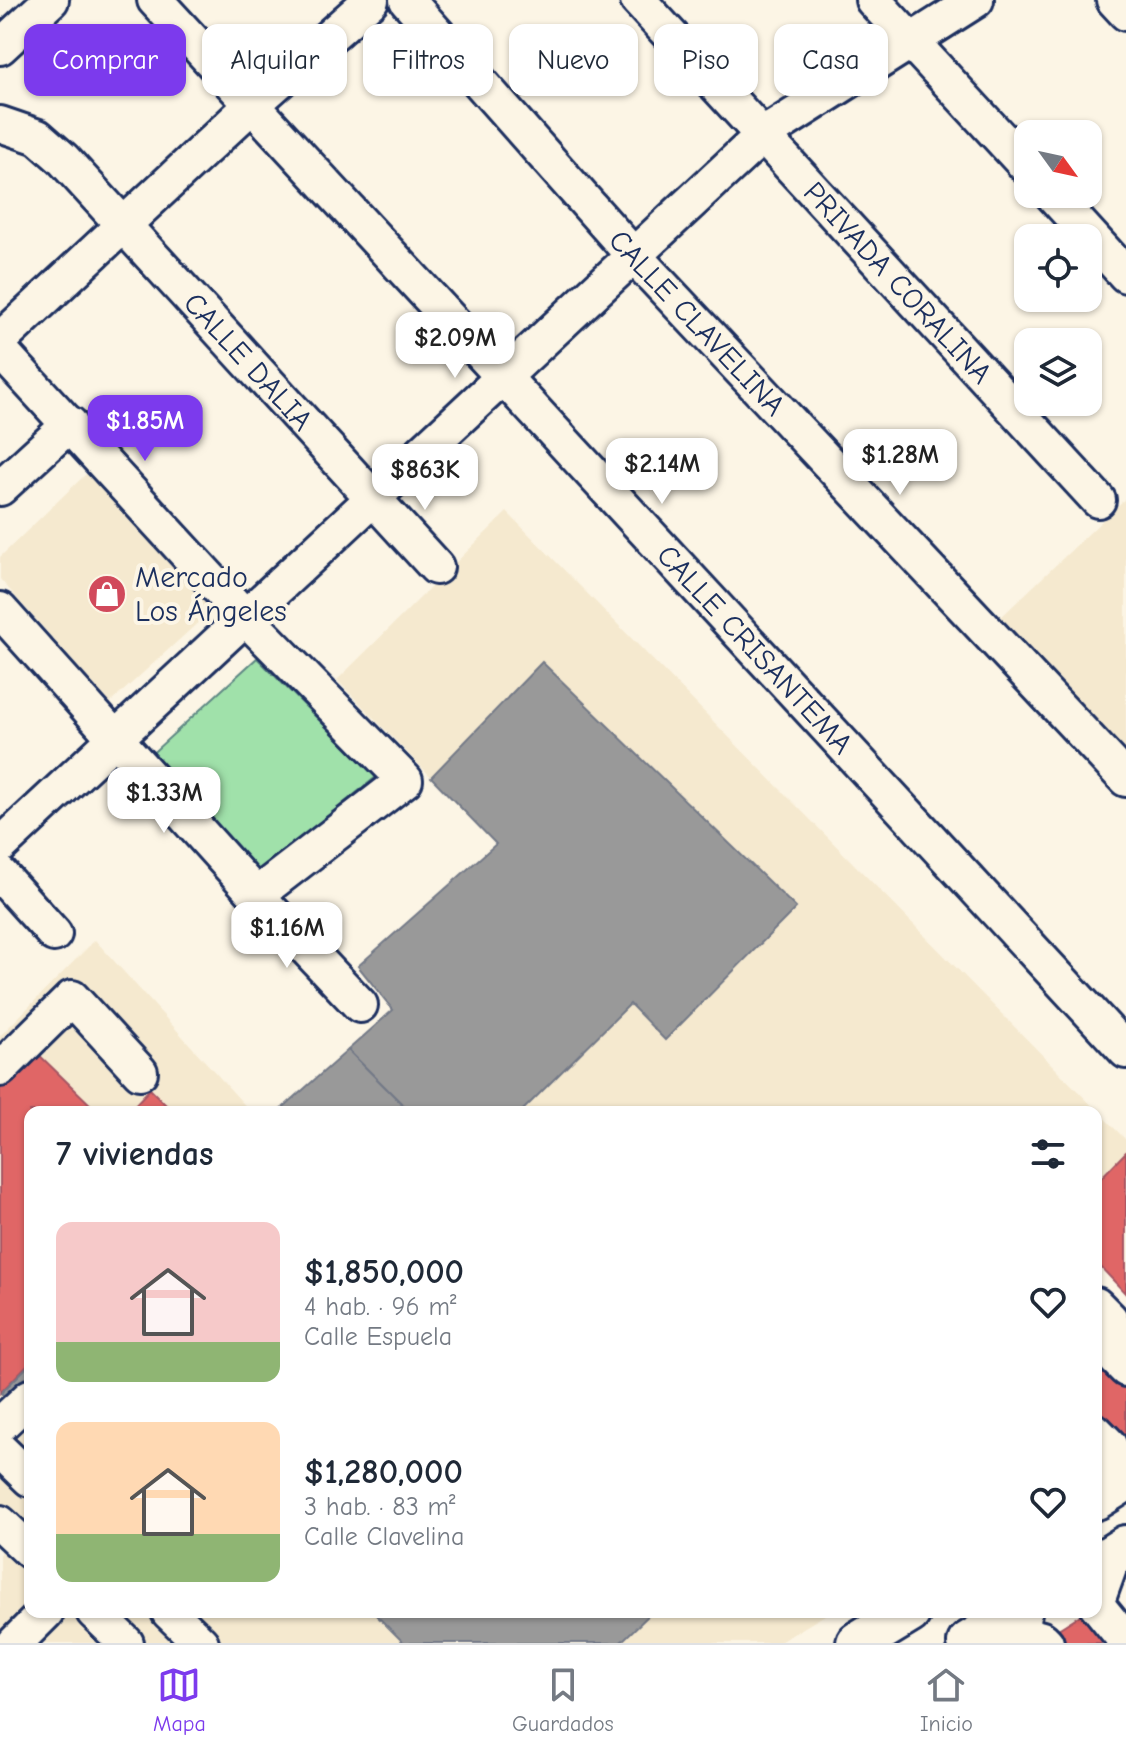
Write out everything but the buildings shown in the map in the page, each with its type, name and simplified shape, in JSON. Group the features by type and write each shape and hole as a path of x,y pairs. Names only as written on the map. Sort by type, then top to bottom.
{"main road":[{"path":"858,1643 903,1625"}],"street":[{"path":"0,47 51,0"},
{"name":"CALLE CRISANTEMA","path":"155,0 1126,1051"},
{"path":"0,340 252,105 371,0"},
{"name":"CALLE CLAVELINA","path":"407,0 632,254 1126,779"},
{"name":"PRIVADA CORALINA","path":"638,0 1098,500"},
{"path":"873,0 1014,153"},
{"path":"0,846 371,497 763,135 976,0"},
{"path":"1114,0 1126,13"},
{"name":"CALLE DALIA","path":"0,124 38,137 124,225 436,567"},
{"path":"1065,208 1126,275"},
{"path":"0,350 245,617 405,780 256,895"},
{"path":"0,488 70,424"},
{"path":"0,610 256,895 360,1005"},
{"path":"0,874 54,934"},
{"path":"0,1069 72,998 140,1072"},
{"path":"1102,1311 1110,1319 1116,1359 1126,1369"},
{"path":"1102,1438 1109,1445 1115,1486"},
{"path":"0,1450 24,1473"},
{"path":"0,1523 24,1545"},
{"path":"1102,1586 1112,1556"},
{"path":"1102,1611 1126,1641"},
{"path":"15,1643 40,1618"},
{"path":"100,1618 126,1643"},
{"path":"175,1618 201,1643"},
{"path":"995,1627 1046,1643"}],"shaded area":[{"name":"Mercado Los Ángeles","path":"87,473 214,608 110,703 0,579 0,557"},
{"path":"1126,498 1126,754 998,620"},
{"path":"507,512 1092,1106 285,1106 392,1010 358,966 496,844 337,680"},
{"path":"95,940 246,1106 24,1106 24,1618 820,1618 778,1643 0,1643 0,1036"},
{"path":"1102,1116 1126,1140 1126,1152 1102,1177"}],"green space":[{"path":"257,658 376,777 258,872 146,759"}],"place":[{"name":"Mercado Los Ángeles","path":"107,594"}]}
